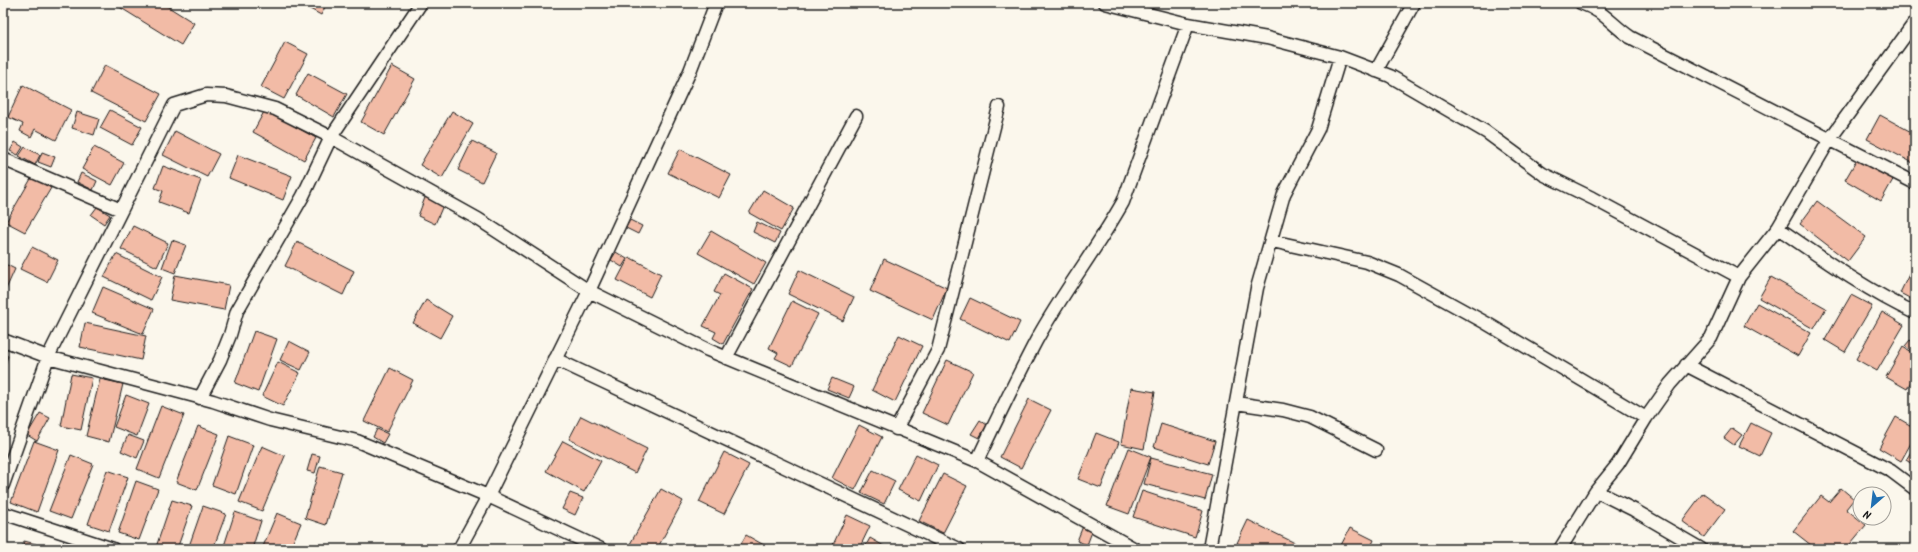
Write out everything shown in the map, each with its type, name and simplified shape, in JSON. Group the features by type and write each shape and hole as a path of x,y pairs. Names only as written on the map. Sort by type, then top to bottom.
{"street":[{"path":"200,398 220,360 230,335 237,311 303,196 331,137 422,3"},
{"path":"459,549 488,496 589,291 690,71 716,3"},
{"path":"1105,3 1188,24 1267,38 1340,57 1376,72 1390,76 1486,132 1543,174 1592,198 1739,278"},
{"path":"1376,72 1414,3"},
{"path":"1581,3 1594,8 1630,37 1915,182"},
{"path":"1560,549 1596,491 1618,464 1646,418 1670,384 1711,338 1739,278 1778,228 1830,139 1915,22"},
{"path":"977,461 1036,341 1077,272 1111,223 1123,202 1188,24"},
{"path":"1209,549 1257,288 1272,241 1284,194 1318,129 1340,57"},
{"path":"3,485 48,357 174,105 206,95 226,96 275,109 331,137 478,219 589,291 726,358 977,461 1135,549"},
{"path":"896,429 938,350 999,107"},
{"path":"726,358 856,116"},
{"path":"3,159 121,210"},
{"path":"1778,228 1848,276 1886,299 1915,314"},
{"path":"1272,241 1366,262 1399,275 1486,323 1646,418"},
{"path":"3,340 48,357 200,398 270,420 357,441 488,496 601,549"},
{"path":"555,358 959,549"},
{"path":"1686,365 1891,471 1915,489"},
{"path":"1236,403 1276,409 1310,417 1376,450"},
{"path":"1596,491 1634,510 1702,549"},
{"path":"3,513 113,549"}],"building":[{"path":"113,3 162,3 194,23 181,45"},
{"path":"299,3 327,3 321,15"},
{"path":"285,42 308,54 284,99 261,87"},
{"path":"105,65 161,94 146,121 91,93"},
{"path":"392,66 415,79 384,135 361,122"},
{"path":"308,73 347,94 334,117 296,95"},
{"path":"23,85 71,110 56,140 35,129 31,137 20,131 23,124 8,117"},
{"path":"110,110 142,127 132,145 100,128"},
{"path":"265,110 316,138 304,160 253,132"},
{"path":"452,111 473,124 442,178 420,165"},
{"path":"77,112 99,119 94,135 72,128"},
{"path":"1880,115 1915,134 1915,164 1867,139"},
{"path":"175,131 219,154 207,177 163,155"},
{"path":"472,141 496,153 482,182 458,170"},
{"path":"15,142 23,147 18,155 10,151"},
{"path":"25,147 40,155 35,165 19,156"},
{"path":"94,147 124,163 112,185 82,169"},
{"path":"680,149 731,175 719,198 668,173"},
{"path":"42,152 55,157 51,167 38,162"},
{"path":"238,155 292,176 283,200 229,178"},
{"path":"1859,156 1895,176 1881,201 1845,180"},
{"path":"163,166 201,180 189,213 159,202 163,191 155,188"},
{"path":"81,173 97,181 93,190 77,182"},
{"path":"32,177 51,188 25,232 6,222"},
{"path":"763,190 794,208 781,231 749,213"},
{"path":"426,195 444,203 435,224 418,216"},
{"path":"1817,201 1866,237 1848,261 1800,224"},
{"path":"97,207 110,215 104,224 91,215"},
{"path":"630,220 642,226 638,234 626,228"},
{"path":"757,222 780,233 775,243 753,232"},
{"path":"133,226 168,243 157,267 121,249"},
{"path":"711,231 766,263 754,284 698,253"},
{"path":"172,240 186,245 175,273 162,268"},
{"path":"297,242 354,271 343,295 285,266"},
{"path":"32,247 58,260 47,282 20,269"},
{"path":"616,252 627,259 622,267 611,260"},
{"path":"116,254 162,277 151,300 104,277"},
{"path":"629,257 661,274 650,297 617,280"},
{"path":"884,259 947,288 933,320 870,291"},
{"path":"3,263 15,269 3,296"},
{"path":"1913,266 1915,267 1915,301 1900,293"},
{"path":"799,270 854,297 843,321 788,294"},
{"path":"724,273 753,289 723,344 713,338 716,332 703,326 720,295 714,292"},
{"path":"175,275 229,285 224,310 170,300"},
{"path":"1771,277 1826,308 1814,329 1759,298"},
{"path":"103,287 154,309 143,334 92,313"},
{"path":"1851,295 1872,306 1845,352 1825,340"},
{"path":"970,298 1020,322 1010,343 960,319"},
{"path":"426,300 452,316 440,338 413,323"},
{"path":"792,301 818,314 792,366 775,358 778,353 769,348"},
{"path":"1757,303 1811,333 1798,356 1744,326"},
{"path":"1882,312 1904,325 1877,371 1856,359"},
{"path":"85,323 146,336 141,360 80,347"},
{"path":"254,331 277,339 258,392 235,383"},
{"path":"899,335 922,346 895,402 872,390"},
{"path":"1910,340 1915,344 1915,349 1913,352 1905,346"},
{"path":"289,341 310,352 301,370 280,360"},
{"path":"1903,347 1914,354 1915,352 1915,374 1907,389 1886,377"},
{"path":"3,354 8,356 3,371"},
{"path":"947,360 973,372 948,425 922,413"},
{"path":"278,362 300,373 283,406 262,396"},
{"path":"390,368 413,380 387,432 364,421"},
{"path":"71,374 92,378 81,430 61,426"},
{"path":"832,378 854,387 849,398 827,389"},
{"path":"100,379 123,384 109,442 86,436"},
{"path":"1131,388 1155,392 1144,449 1121,444"},
{"path":"126,395 149,404 137,436 114,427"},
{"path":"1029,399 1051,410 1021,468 1000,457"},
{"path":"161,406 184,415 159,478 137,469"},
{"path":"40,413 50,418 37,441 27,435"},
{"path":"581,416 647,449 635,473 569,439"},
{"path":"1896,417 1915,428 1915,436 1901,461 1879,448"},
{"path":"980,420 987,425 979,438 971,434"},
{"path":"1751,423 1771,433 1760,456 1739,446"},
{"path":"1161,424 1215,441 1208,464 1154,447"},
{"path":"859,425 882,437 855,490 832,478"},
{"path":"198,426 219,434 197,490 176,482"},
{"path":"1732,428 1742,435 1734,445 1724,438"},
{"path":"377,429 388,434 383,443 373,437"},
{"path":"1096,433 1119,442 1101,488 1078,479"},
{"path":"128,435 144,441 137,458 121,451"},
{"path":"229,436 253,445 236,494 212,485"},
{"path":"34,441 59,450 37,512 11,502"},
{"path":"563,441 601,461 584,492 546,471"},
{"path":"1915,445 1915,466 1906,460"},
{"path":"262,446 285,456 262,511 239,502"},
{"path":"1129,448 1151,457 1129,514 1107,506"},
{"path":"724,452 749,465 724,514 699,502"},
{"path":"312,454 320,456 315,473 307,471"},
{"path":"916,454 938,465 921,501 898,490"},
{"path":"71,455 93,464 71,519 49,511"},
{"path":"1151,458 1212,474 1205,500 1144,484"},
{"path":"320,466 342,472 326,525 305,518"},
{"path":"107,470 128,477 109,531 88,524"},
{"path":"873,470 895,481 884,504 861,493"},
{"path":"943,474 967,486 943,533 919,521"},
{"path":"136,481 158,489 139,540 118,533"},
{"path":"1841,488 1852,497 1852,502 1846,509 1852,514 1852,526 1865,526 1846,549 1816,549 1793,531 1821,496 1829,502"},
{"path":"661,489 683,501 657,549 639,549 630,544"},
{"path":"1142,491 1203,511 1195,537 1133,517"},
{"path":"570,493 583,498 575,515 562,509"},
{"path":"1703,493 1725,509 1704,537 1682,521"},
{"path":"172,500 192,506 177,549 161,549 156,547"},
{"path":"203,506 226,514 213,549 188,549"},
{"path":"235,512 261,521 252,549 223,549"},
{"path":"277,513 301,523 290,549 262,549"},
{"path":"847,515 870,526 859,549 831,549"},
{"path":"1248,520 1295,543 1292,549 1249,549 1237,543"},
{"path":"1083,526 1093,529 1087,545 1077,541"},
{"path":"1350,528 1374,540 1370,549 1339,549"},
{"path":"746,535 771,549 738,549"},
{"path":"870,538 889,549 864,549"},
{"path":"24,541 36,544 35,549 22,549"},
{"path":"300,545 315,547 315,549 299,549"}]}
